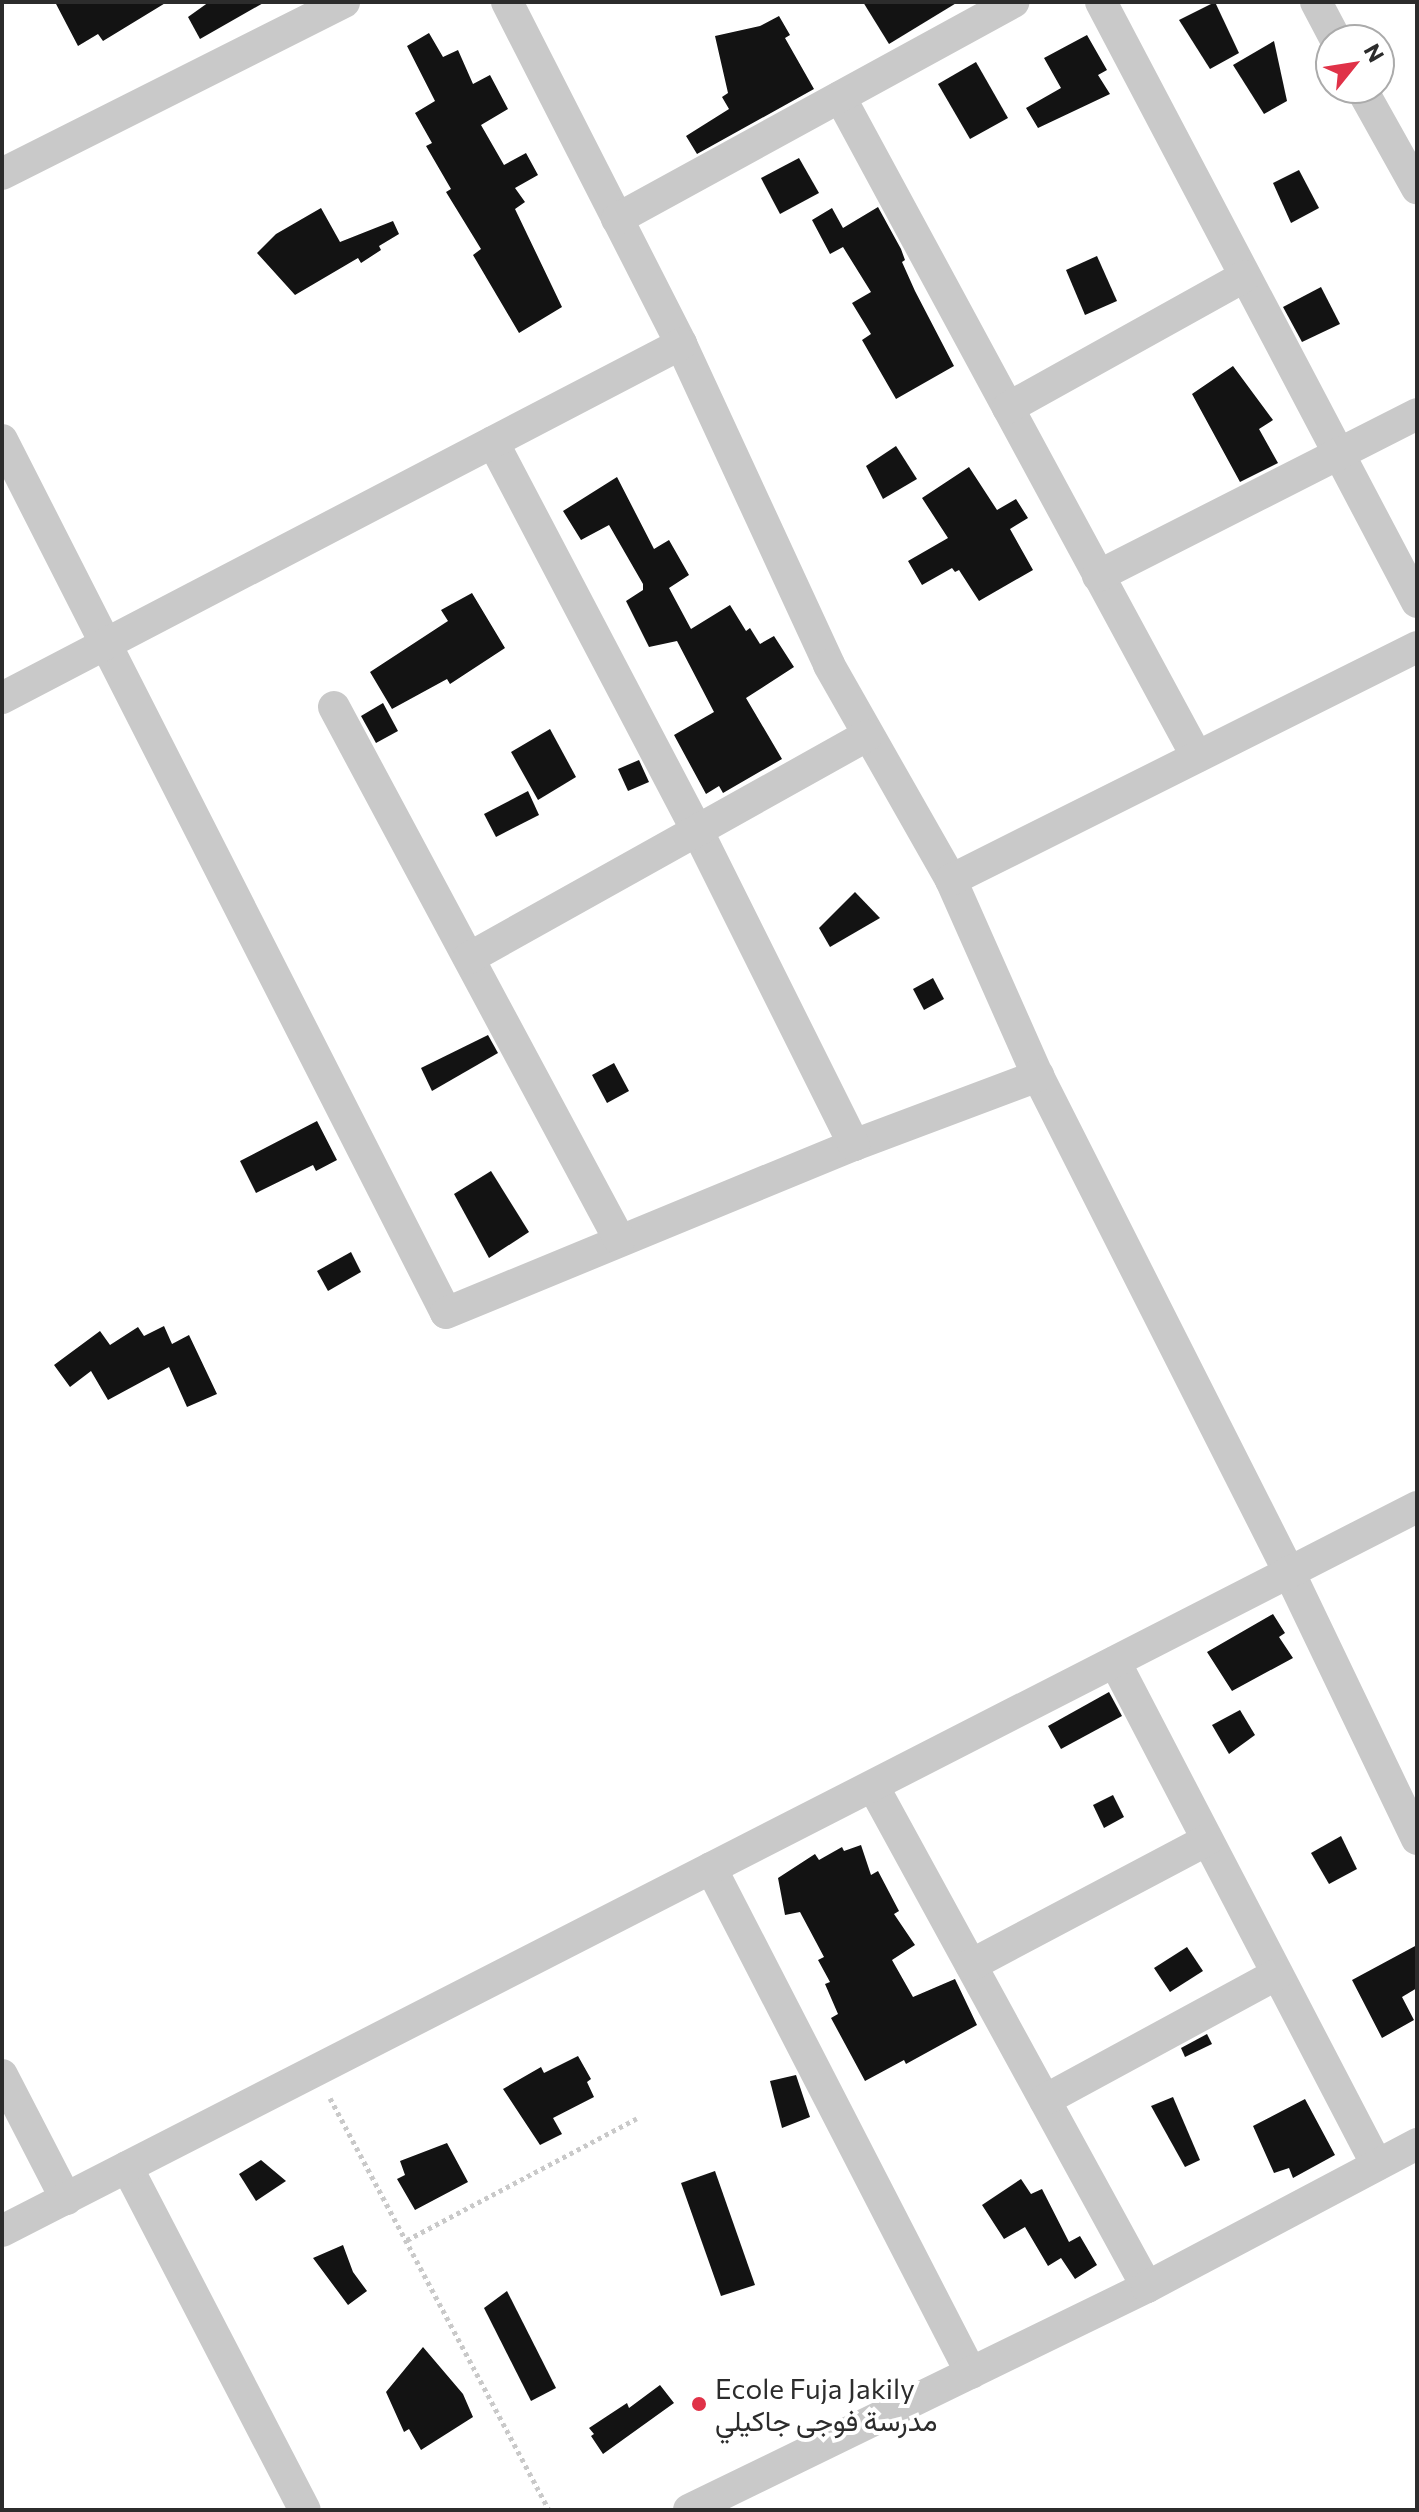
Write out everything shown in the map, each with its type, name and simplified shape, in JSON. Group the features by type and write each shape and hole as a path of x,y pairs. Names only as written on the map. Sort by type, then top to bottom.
{"street":[{"path":"2,174 344,2"},
{"path":"617,219 1013,2"},
{"path":"1101,2 1417,602"},
{"path":"1316,2 1328,24"},
{"path":"513,4 681,344 829,665 951,880 1038,1076 1289,1572 1417,1839"},
{"path":"840,97 1197,757"},
{"path":"1370,104 1417,188"},
{"path":"1008,408 1245,276"},
{"path":"2,698 681,344"},
{"path":"1098,576 1417,414"},
{"path":"2,440 446,1313 619,1239 854,1145 1038,1076"},
{"path":"493,442 698,832 854,1145"},
{"path":"951,880 1417,647"},
{"path":"334,707 619,1239"},
{"path":"469,958 867,736"},
{"path":"2,2231 1417,1507"},
{"path":"1115,1662 1377,2165"},
{"path":"873,1786 1147,2287"},
{"path":"971,1965 1207,1840"},
{"path":"711,1868 971,2373"},
{"path":"1045,2100 1277,1974"},
{"path":"2,2075 66,2199"},
{"path":"689,2510 1147,2287 1417,2144"},
{"path":"127,2167 305,2510"}],"path":[{"path":"315,2071 549,2510"},
{"path":"407,2240 637,2118"}],"building":[{"path":"55,2 167,2 103,41 98,34 78,46"},
{"path":"209,2 265,2 200,39 188,17"},
{"path":"863,2 958,2 889,44"},
{"path":"1215,2 1239,53 1210,69 1179,20"},
{"path":"779,16 790,35 785,38 814,89 697,154 686,136 729,109 722,97 728,93 715,36 760,26"},
{"path":"429,33 443,57 458,50 473,84 490,75 508,109 481,125 504,165 526,153 538,175 515,188 525,202 515,209 562,307 519,333 473,255 481,249 446,192 451,189 426,146 432,143 415,113 435,101 407,46"},
{"path":"1087,35 1107,70 1098,75 1110,94 1038,128 1026,108 1061,88 1044,58"},
{"path":"1274,41 1287,101 1264,114 1233,65"},
{"path":"976,62 1008,118 970,139 938,84"},
{"path":"799,158 819,193 780,214 761,178"},
{"path":"1299,170 1319,208 1291,223 1273,183"},
{"path":"878,207 901,249 905,260 902,262 915,291 954,366 896,399 862,340 871,334 852,303 871,292 843,247 830,254 812,220 832,208 843,228"},
{"path":"321,208 340,242 393,221 399,234 379,246 381,250 361,263 358,258 295,295 257,253 276,234"},
{"path":"1097,256 1117,301 1085,315 1066,270"},
{"path":"1321,287 1340,324 1302,342 1283,307"},
{"path":"1233,366 1273,420 1259,429 1278,463 1240,482 1192,394"},
{"path":"896,446 917,479 883,499 866,466"},
{"path":"969,467 997,510 1016,499 1028,518 1010,529 1033,570 979,601 959,570 955,572 952,568 922,585 908,561 948,538 922,498"},
{"path":"617,477 654,549 669,540 689,575 669,588 691,629 730,605 746,631 750,628 760,644 774,636 794,667 746,698 782,759 723,793 719,786 706,794 674,735 714,712 677,641 649,647 626,601 643,590 643,584 609,525 581,540 563,511"},
{"path":"472,593 505,648 450,684 447,679 392,709 370,672 448,621 441,610"},
{"path":"383,703 398,731 376,743 361,716"},
{"path":"550,729 576,777 538,800 511,752"},
{"path":"639,760 649,782 628,791 618,769"},
{"path":"528,791 539,815 496,837 484,814"},
{"path":"855,892 880,918 830,947 819,928"},
{"path":"933,978 944,999 924,1010 913,989"},
{"path":"488,1035 498,1053 432,1091 421,1068"},
{"path":"614,1063 629,1091 607,1103 592,1075"},
{"path":"317,1121 337,1160 316,1171 313,1165 256,1193 240,1161"},
{"path":"491,1171 529,1232 489,1258 454,1194"},
{"path":"351,1252 361,1272 328,1291 317,1271"},
{"path":"164,1326 172,1344 189,1335 217,1394 187,1407 169,1367 108,1400 91,1371 70,1387 54,1365 100,1331 110,1345 138,1327 144,1336"},
{"path":"1273,1614 1285,1633 1279,1637 1293,1658 1232,1691 1207,1652"},
{"path":"1109,1692 1122,1716 1061,1749 1048,1726"},
{"path":"1240,1710 1255,1735 1229,1754 1212,1725"},
{"path":"1113,1795 1124,1817 1104,1828 1093,1805"},
{"path":"1341,1836 1357,1869 1329,1884 1311,1853"},
{"path":"861,1845 871,1875 878,1871 899,1911 894,1914 915,1945 892,1960 913,1997 955,1979 977,2025 906,2064 904,2060 865,2081 831,2018 838,2014 825,1984 830,1982 818,1960 824,1957 800,1912 785,1915 778,1878 815,1854 819,1860 842,1847 844,1851"},
{"path":"1417,1945 1417,1988 1402,1997 1414,2020 1382,2038 1352,1980"},
{"path":"1187,1947 1203,1971 1170,1992 1154,1968"},
{"path":"1207,2034 1212,2044 1185,2057 1181,2048"},
{"path":"578,2056 591,2079 587,2082 594,2097 553,2118 562,2134 540,2145 503,2089 541,2067 544,2073"},
{"path":"796,2075 810,2117 782,2128 770,2081"},
{"path":"1173,2097 1200,2160 1185,2167 1151,2106"},
{"path":"1305,2099 1335,2155 1293,2178 1289,2168 1274,2173 1253,2126"},
{"path":"447,2143 468,2182 415,2210 397,2179 405,2175 400,2161"},
{"path":"261,2160 286,2181 256,2201 239,2174"},
{"path":"715,2171 755,2285 721,2296 681,2183"},
{"path":"1021,2179 1031,2194 1042,2189 1069,2242 1080,2236 1097,2265 1075,2279 1061,2258 1048,2266 1025,2227 1004,2239 982,2205"},
{"path":"343,2245 353,2272 367,2291 348,2305 313,2258"},
{"path":"507,2291 556,2388 531,2401 484,2308"},
{"path":"423,2347 463,2394 473,2417 421,2450 409,2429 404,2432 386,2392"},
{"path":"660,2385 674,2403 603,2454 589,2428 627,2403 629,2408"}],"place":[{"name":"Ecole Fuja Jakily مدرسة فوجى جاكيلي","path":"699,2404"}]}
